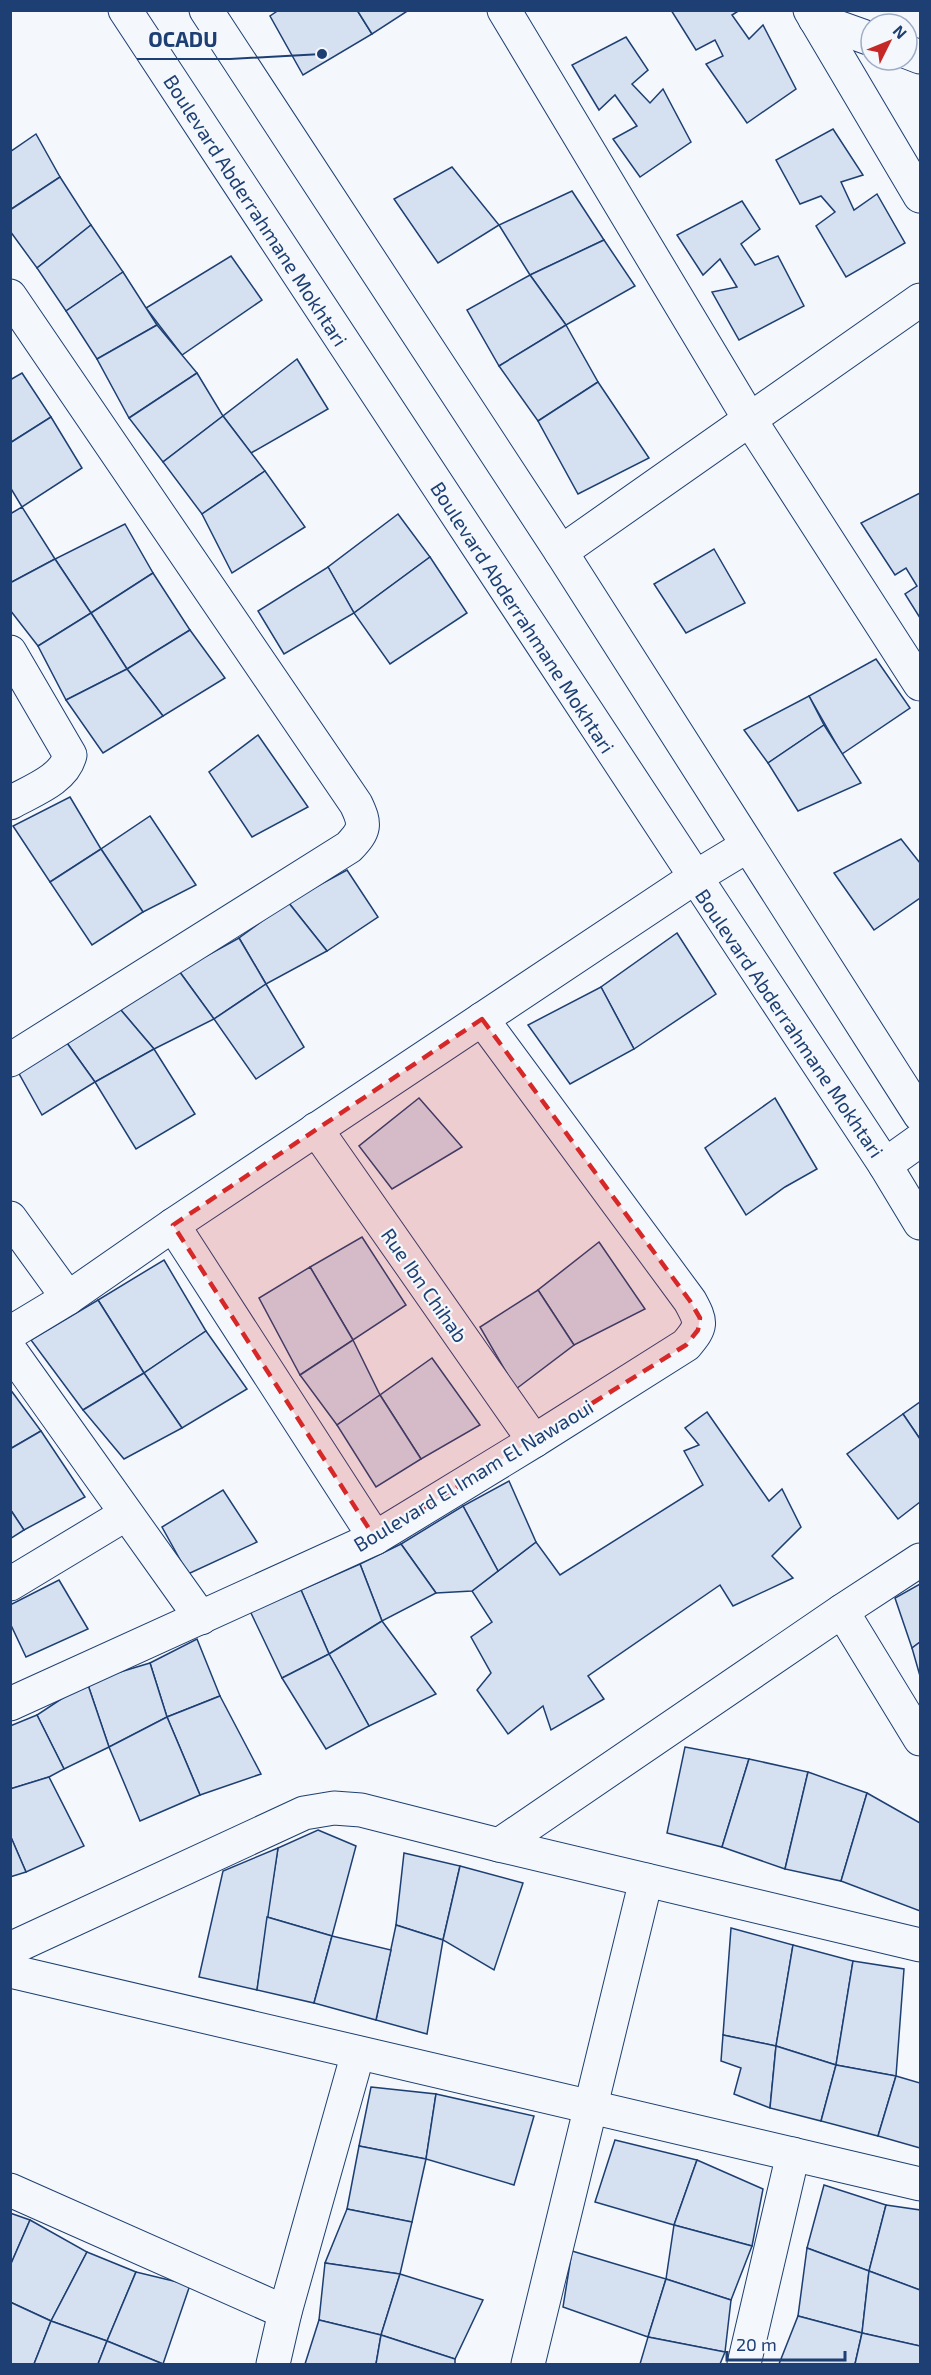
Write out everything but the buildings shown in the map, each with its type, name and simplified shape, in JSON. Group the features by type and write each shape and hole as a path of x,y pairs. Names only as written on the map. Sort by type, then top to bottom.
{"street":[{"name":"Boulevard Abderrahmane Mokhtari","path":"125,10 921,1223"},
{"path":"206,10 561,552 921,1115"},
{"path":"504,10 750,420 921,684"},
{"path":"813,15 859,34"},
{"path":"813,15 921,196"},
{"path":"10,296 356,804 364,820 361,834 349,847 10,1060"},
{"path":"561,552 921,300"},
{"path":"10,652 70,755 68,765 60,774 10,803"},
{"path":"10,1333 68,1298 316,1129 694,878 747,846"},
{"name":"Boulevard El Imam El Nawaoui","path":"10,1704 375,1538 686,1345 698,1330 700,1318 690,1300 482,1019"},
{"name":"Rue Ibn Chihab","path":"316,1129 534,1441"},
{"path":"885,1165 921,1140"},
{"path":"10,1218 68,1298"},
{"path":"172,1225 375,1538"},
{"path":"10,1350 201,1618"},
{"path":"10,1584 126,1514"},
{"path":"499,1845 842,1611 921,1560"},
{"path":"842,1611 921,1738"},
{"path":"10,1949 304,1813 334,1808 361,1810 921,1945"},
{"path":"528,2364 646,1880"},
{"path":"10,1971 921,2184"},
{"path":"273,2364 285,2312 358,2053"},
{"path":"744,2364 793,2154"},
{"path":"10,2190 285,2312"}],"highlighted area":[{"path":"482,1019 690,1301 700,1318 698,1330 686,1345 375,1538 173,1225"}],"place":[{"name":"OCADU","path":"322,54"}]}
